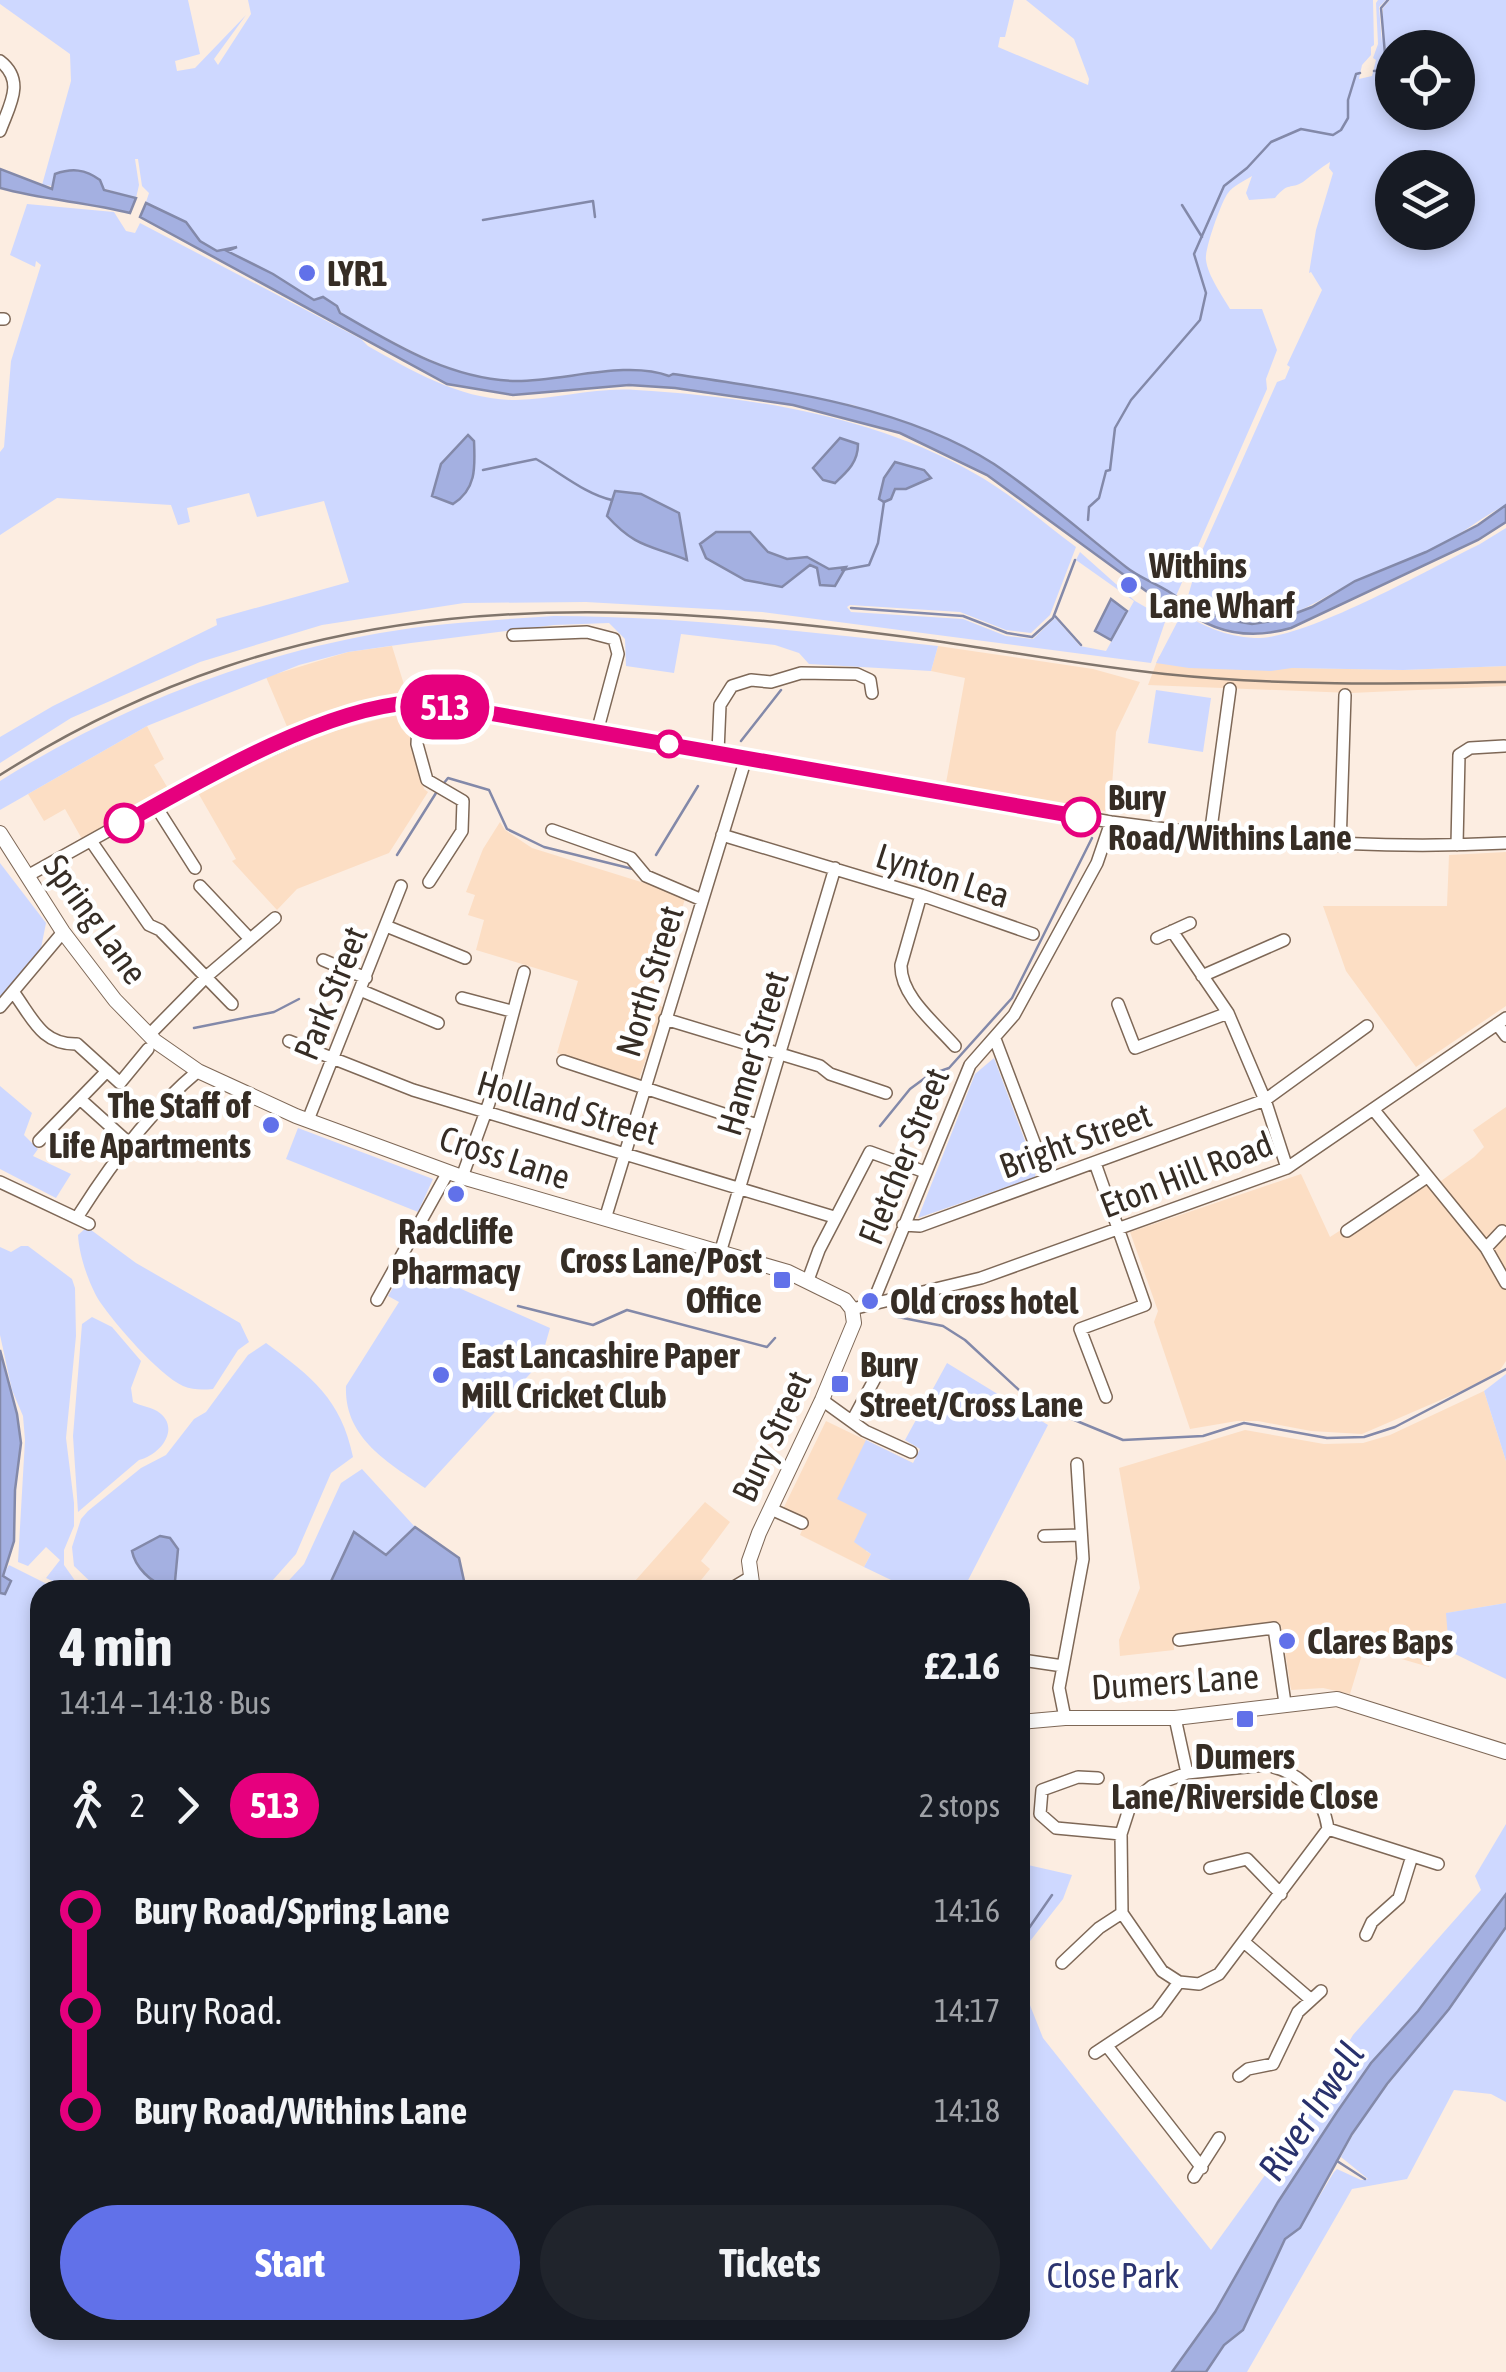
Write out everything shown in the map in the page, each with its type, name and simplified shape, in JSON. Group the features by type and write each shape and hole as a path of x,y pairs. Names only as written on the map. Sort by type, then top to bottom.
{"main road":[{"name":"Spring Lane","path":"0,833 63,932 148,1042"},
{"name":"Cross Lane","path":"148,1042 198,1071 308,1120 455,1175 808,1280 839,1296 852,1309"},
{"name":"Bury Street","path":"751,1580 749,1561 851,1334 852,1309"},
{"name":"Dumers Lane","path":"1030,1721 1175,1718 1338,1699 1506,1752"}],"street":[{"path":"0,62 10,69 15,83 0,131"},
{"path":"513,635 586,632 614,639 618,654 597,732"},
{"path":"718,752 720,705 732,686 751,680 771,682 801,673 857,674 870,680 872,693"},
{"path":"1210,836 1230,690"},
{"path":"1340,846 1344,695"},
{"path":"418,704 417,744 428,780 463,801 462,831 429,882"},
{"path":"29,876 155,805 294,737 367,712 418,704 1210,836 1340,846 1506,844"},
{"path":"1458,845 1458,755 1470,748 1504,746"},
{"name":"North Street","path":"605,1219 746,758"},
{"path":"155,805 194,868"},
{"name":"Fletcher Street","path":"877,1302 876,1295 903,1225 970,1064 1014,1015 1097,862 1111,822"},
{"path":"552,830 632,858 646,876 702,900"},
{"name":"Lynton Lea","path":"722,835 1034,934"},
{"path":"91,841 143,918 158,928 232,1004"},
{"name":"Hamer Street","path":"720,1253 835,868"},
{"path":"200,886 250,939"},
{"name":"Park Street","path":"308,1120 401,886"},
{"path":"921,895 901,977 909,994 955,1046"},
{"path":"14,993 53,1042 77,1044 120,1083 148,1042 206,977 274,918"},
{"path":"1158,938 1190,922"},
{"path":"386,926 465,958"},
{"path":"1172,931 1228,1013 1265,1100 1288,1168"},
{"path":"0,1007 63,932"},
{"path":"1202,976 1284,940"},
{"path":"323,960 438,1023"},
{"path":"377,1300 455,1175 484,1112 524,972"},
{"path":"462,998 511,1011"},
{"path":"1118,1004 1135,1048 1228,1013"},
{"path":"666,1019 782,1053 886,1093"},
{"path":"1501,1021 1506,1036"},
{"name":"Eton Hill Road","path":"852,1309 981,1278 1288,1168 1501,1021"},
{"name":"Bright Street","path":"903,1225 920,1226 1265,1100 1367,1026"},
{"path":"995,1039 1048,1179"},
{"name":"Holland Street","path":"289,1040 412,1090 834,1217"},
{"path":"563,1061 757,1125"},
{"path":"39,1141 106,1071"},
{"path":"80,1213 167,1097 198,1071"},
{"path":"80,1099 130,1144"},
{"path":"1373,1109 1486,1248 1506,1282"},
{"path":"808,1280 834,1217 870,1152 925,1172"},
{"path":"1095,1163 1145,1305 1080,1329 1106,1397"},
{"path":"1347,1231 1427,1176"},
{"path":"0,1182 89,1224"},
{"path":"1486,1248 1502,1230"},
{"path":"852,1421 879,1371"},
{"path":"822,1400 911,1452"},
{"path":"1064,1718 1059,1688 1083,1559 1077,1464"},
{"path":"771,1509 802,1523"},
{"path":"1044,1536 1082,1536"},
{"path":"1179,1640 1274,1628 1284,1703"},
{"path":"1030,1661 1063,1666"},
{"path":"1175,1718 1187,1774"},
{"path":"1266,1764 1278,1767 1318,1796 1325,1807 1328,1829 1219,1974 1199,1984 1179,1982 1162,1972 1122,1912 1120,1834 1131,1804 1152,1786 1187,1774 1266,1764"},
{"path":"1098,1778 1078,1777 1042,1790 1040,1814 1056,1828 1120,1834"},
{"path":"1328,1829 1438,1864"},
{"path":"1366,1934 1372,1922 1399,1898 1412,1856"},
{"path":"1210,1868 1248,1860 1281,1894"},
{"path":"1062,1963 1122,1912"},
{"path":"1238,2076 1248,2069 1273,2064 1298,2012 1315,1994 1244,1942"},
{"path":"1179,1982 1157,2012 1101,2049 1198,2172 1219,2138"}],"shaded area":[{"path":"0,169 52,189 55,174 84,172 100,180 104,190 136,198 130,213 16,192 0,188"},
{"path":"146,203 186,222 200,241 217,251 237,247 227,251 314,300 323,297 337,306 340,313 403,348 470,374 517,381 634,370 673,374 839,403 920,427 994,464 1132,572 1178,598 1175,604 1150,594 987,475 900,433 793,405 675,388 629,385 513,395 447,384 140,217"},
{"path":"468,435 474,441 475,459 467,491 453,504 432,496 441,464"},
{"path":"840,438 858,444 854,461 835,483 823,480 813,468"},
{"path":"895,462 924,470 931,478 906,489 895,489 891,499 884,502 879,499 884,478"},
{"path":"615,491 641,494 679,513 687,560 644,544 617,526 607,516"},
{"path":"1506,505 1506,522 1478,540 1291,628 1261,634 1233,632 1206,623 1181,607 1189,598 1194,606 1223,619 1252,624 1278,620 1312,607 1355,581 1426,552 1478,525"},
{"path":"716,532 750,532 768,552 787,559 807,557 829,569 846,567 835,586 820,585 817,568 810,565 782,587 745,580 706,558 700,544"},
{"path":"1111,599 1127,611 1111,640 1095,631"},
{"path":"392,646 406,691 288,729 266,677 348,652"},
{"path":"938,646 1093,669 1140,682 1116,732 1110,812 946,783 965,678 931,671"},
{"path":"1159,656 1292,668 1403,670 1506,666 1506,686 1351,693 1148,685"},
{"path":"410,711 412,736 424,789 428,792 389,853 297,889 277,910 232,861 236,859 197,791 311,737"},
{"path":"147,726 164,759 154,765 169,790 82,839 65,809 44,821 28,794"},
{"path":"500,822 505,830 532,848 686,896 652,1001 664,1008 638,1082 557,1053 578,981 476,950 484,920 468,915 475,895 466,892 483,849"},
{"path":"1506,852 1506,1006 1416,1067 1346,971 1323,906 1447,906 1449,855"},
{"path":"1506,1107 1506,1361 1500,1370 1480,1383 1362,1434 1311,1431 1258,1421 1190,1429 1154,1322 1158,1311 1130,1232 1301,1174 1330,1237 1431,1172 1441,1181 1474,1157 1484,1147 1473,1130"},
{"path":"0,1350 21,1443 14,1541 3,1576 11,1581 5,1594 0,1593"},
{"path":"1484,1391 1506,1461 1506,1603 1447,1613 1449,1651 1434,1650 1429,1667 1364,1648 1350,1694 1323,1688 1291,1690 1281,1625 1173,1636 1174,1650 1120,1656 1119,1640 1140,1588 1119,1468 1245,1430 1324,1444 1363,1443 1390,1435"},
{"path":"826,1421 913,1463 866,1551 871,1554 864,1567 800,1535 806,1521 783,1509"},
{"path":"705,1502 730,1522 701,1561 710,1569 701,1580 636,1580"},
{"path":"415,1527 459,1558 464,1580 332,1580 354,1532 386,1555"},
{"path":"160,1536 170,1538 178,1549 175,1580 152,1580 136,1563 132,1551"},
{"path":"1506,1894 1506,1927 1449,2009 1387,2084 1352,2134 1300,2228 1285,2239 1243,2330 1224,2345 1206,2372 1172,2372 1215,2312 1278,2202 1371,2063 1418,2011"}],"green space":[{"path":"0,0 188,0 200,54 175,61 177,71 195,68 246,15 214,59 218,65 251,14 248,0 1014,0 1005,37 1000,37 998,47 1088,85 1074,39 1026,0 1373,0 1374,45 1359,79 1372,76 1375,64 1375,130 1475,130 1475,30 1382,30 1383,8 1390,0 1506,0 1506,505 1441,545 1273,620 1238,622 1219,617 1197,607 1188,596 1200,555 1277,382 1285,379 1290,367 1287,365 1322,290 1309,273 1316,230 1333,173 1330,162 1303,182 1283,189 1275,198 1249,200 1246,193 1252,176 1228,193 1214,225 1206,255 1212,279 1230,309 1262,309 1277,350 1266,379 1267,389 1176,596 1146,582 1088,535 954,443 853,405 637,370 525,380 470,374 404,347 352,321 337,306 314,300 273,274 200,241 185,222 145,205 149,193 142,186 138,159 136,198 55,174 53,186 42,185 71,81 70,54 0,4"},
{"path":"1386,0 1379,7 1381,30 1377,30 1376,3"},
{"path":"27,204 114,212 126,231 135,233 140,223 361,339 421,375 457,390 516,400 621,390 723,398 852,423 933,452 999,489 1076,547 1050,615 1031,633 1006,630 960,612 850,605 847,607 851,612 963,619 1006,636 1033,639 1055,618 1080,646 1106,651 1134,601 1076,560 1080,552 1135,601 1166,619 1151,663 762,612 586,602 464,603 322,625 200,662 71,718 0,763 0,737 53,706 217,625 216,619 349,582 324,501 257,517 249,493 187,508 190,522 178,525 171,505 57,498 0,535 0,452 4,447 11,361 41,265 36,261 35,267 10,255"},
{"path":"1506,528 1506,666 1271,671 1156,663 1182,613 1207,627 1234,635 1276,636 1367,601"},
{"path":"554,616 698,622 938,646 931,671 809,664 799,653 775,645 681,634 674,673 626,666 625,639 609,623 554,625 348,652 299,665 147,726 0,810 0,781 136,708 231,671 380,633"},
{"path":"1156,690 1211,698 1203,752 1148,743"},
{"path":"0,863 46,923 41,948 0,998"},
{"path":"994,1058 1036,1170 1035,1177 918,1218 975,1074"},
{"path":"0,1086 32,1113 24,1135 38,1149 33,1156 71,1174 56,1198 0,1169"},
{"path":"298,1128 433,1179 418,1212 286,1159"},
{"path":"87,1227 136,1263 240,1323 249,1342 238,1350 213,1389 190,1388 173,1380 107,1312 92,1287 80,1252 78,1235"},
{"path":"28,1246 72,1279 75,1288 76,1336 66,1438 74,1526 64,1550 64,1565 75,1580 46,1578 60,1560 46,1547 28,1566 18,1562 25,1440 23,1416 12,1390 0,1335 0,1247 11,1252"},
{"name":"East Lancashire Paper Mill Cricket Club","path":"407,1265 550,1328 540,1363 425,1488 371,1447 352,1420 347,1404 346,1386 399,1302 388,1296"},
{"path":"92,1317 112,1327 141,1361 131,1388 133,1402 164,1417 168,1432 161,1447 139,1460 78,1512 73,1436 82,1324"},
{"path":"266,1343 311,1379 332,1404 353,1457 331,1473 296,1554 273,1580 175,1580 178,1560 133,1556 139,1568 153,1580 89,1580 74,1566 72,1547 81,1519 141,1468 166,1455 194,1419 206,1412 248,1355"},
{"path":"947,1363 1048,1425 968,1580 891,1580 864,1567 871,1554 854,1542 867,1514 837,1499 866,1440 913,1463 920,1449 905,1440"},
{"path":"1506,1374 1506,1461 1484,1391"},
{"path":"362,1469 415,1527 386,1555 354,1532 332,1580 289,1580 304,1564 341,1483"},
{"name":"Close Park","path":"9,1565 39,1580 30,1580 30,2340 1030,2340 1030,2005 1043,2038 1211,2250 1284,2149 1353,2035 1481,1890 1475,1876 1506,1824 1506,1894 1418,2011 1371,2063 1278,2202 1215,2312 1172,2372 0,2372 0,1593 5,1593 10,1581 2,1577"},
{"path":"1506,1603 1506,1679 1449,1651 1446,1613"},
{"path":"1030,1865 1072,1875 1063,1899 1030,1941"},
{"path":"1506,1927 1506,2102 1491,2094 1454,2090 1407,2179 1352,2189 1247,2372 1206,2372 1224,2345 1243,2330 1285,2239 1300,2228 1334,2172 1337,2169 1361,2180 1368,2179 1341,2157 1350,2140"}],"waterway":[{"path":"1374,71 1383,70 1381,8 1388,0"},
{"path":"1088,520 1089,507 1099,498 1106,471 1110,470 1115,428 1131,400 1200,320 1206,293 1194,254 1224,186 1271,142 1301,129 1333,135 1341,130 1348,118 1348,100 1356,74 1360,73"},
{"path":"483,220 593,201 595,217"},
{"path":"1182,205 1202,237"},
{"path":"483,470 536,459 583,488 612,500"},
{"path":"842,570 869,565 878,543 884,502"},
{"path":"851,608 963,616 1007,633 1032,637 1053,618 1075,560"},
{"path":"1055,616 1081,645"},
{"path":"741,741 781,690"},
{"path":"444,783 448,778 489,790 507,829 544,847 633,869"},
{"path":"656,855 698,786"},
{"path":"397,855 436,793"},
{"path":"880,1126 910,1089 929,1075 949,1068 1012,998 1092,838"},
{"path":"194,1028 274,1012 299,999"},
{"path":"518,1306 593,1325 627,1310 767,1347 775,1338"},
{"path":"898,1317 943,1326 965,1340 1033,1403 1123,1440 1203,1436 1244,1423 1327,1438 1364,1437 1395,1427 1506,1369"},
{"path":"1030,1927 1052,1895"},
{"path":"1337,2161 1365,2179"}],"tram line":[{"path":"0,775 112,713 224,667 336,637 449,619 565,612 682,615 803,625 1208,678 1335,683 1506,682"}],"bus line":[{"name":"513","path":"124,823 187,787 294,737 367,712 410,703 472,710 1081,817"}],"place":[{"name":"LYR1","path":"307,273"},
{"name":"Withins Lane Wharf","path":"1129,585"},
{"name":"Bury Road/Withins Lane","path":"1081,817"},
{"name":"The Staff of Life Apartments","path":"271,1125"},
{"name":"Radcliffe Pharmacy","path":"456,1194"},
{"name":"Cross Lane/Post Office","path":"782,1280"},
{"name":"Old cross hotel","path":"870,1301"},
{"name":"East Lancashire Paper Mill Cricket Club","path":"441,1375"},
{"name":"Bury Street/Cross Lane","path":"840,1384"},
{"name":"Clares Baps","path":"1287,1641"},
{"name":"Dumers Lane/Riverside Close","path":"1245,1719"}],"water label":[{"name":"River Irwell","path":"1311,2111"}]}
